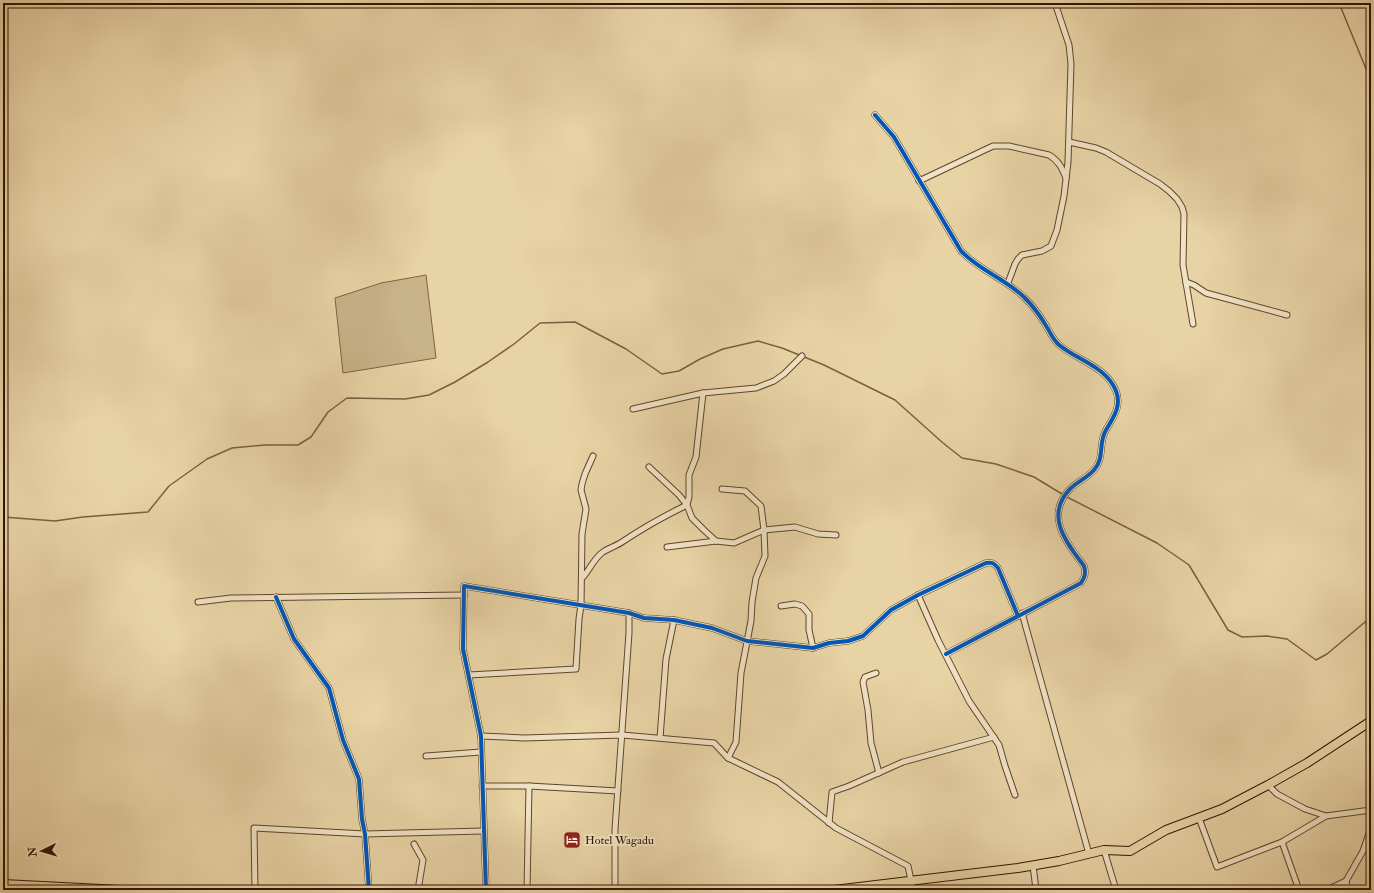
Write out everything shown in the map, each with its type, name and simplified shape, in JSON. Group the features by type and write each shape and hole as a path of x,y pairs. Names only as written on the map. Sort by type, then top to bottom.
{"main road":[{"path":"834,890 912,886 1033,865 1059,862 1104,850 1130,851 1166,830 1222,809 1268,785 1307,763 1371,721"},
{"path":"3,884 121,890"}],"street":[{"path":"1008,284 1018,259 1022,255 1042,251 1050,246 1061,213 1067,179 1071,64 1069,45 1055,3"},
{"path":"875,115 894,137 961,250 975,263 1008,284 1026,299 1039,314 1056,343 1090,364 1105,376 1113,385 1118,399 1116,414 1102,439 1102,454 1099,463 1094,470 1070,490 1062,499 1058,510 1058,521 1061,532 1084,566 1086,572 1081,583 946,654"},
{"path":"1069,142 1096,148 1116,156 1165,187 1177,199 1184,214 1183,265 1193,324"},
{"path":"919,181 986,148 1001,145 1048,155 1060,164 1067,179"},
{"path":"1186,282 1194,285 1206,294 1287,315"},
{"path":"633,409 703,393 756,388 774,381 784,374 802,356"},
{"path":"582,578 587,573 594,560 603,552 621,543 639,530 665,515 686,505 689,497 689,475 696,457 703,393"},
{"path":"469,675 576,669 581,605 582,534 586,509 581,490 585,474 593,456"},
{"path":"649,467 679,495 692,518 716,541"},
{"path":"722,489 745,491 761,506 765,556 756,578 752,602 751,621 741,673 736,742 728,758"},
{"path":"667,547 716,541 734,543 764,530 795,527 818,534 836,535"},
{"path":"486,890 481,736 463,649 464,586 629,613 644,618 674,620 712,628 747,641 813,648 829,643 848,641 863,636 891,610 918,595 991,562 998,568 1020,614 1089,854"},
{"path":"198,602 231,598 464,595"},
{"path":"918,595 969,701 1000,745 1015,796"},
{"path":"276,597 294,639 329,688 343,740 359,779 369,890"},
{"path":"781,606 795,604 802,606 809,614 809,630 813,648"},
{"path":"615,890 615,829 629,633 629,613"},
{"path":"660,738 666,666 674,620"},
{"path":"876,673 865,677 862,682 868,710 871,744 879,773"},
{"path":"481,736 524,738 622,734 714,742 728,758 778,782 836,828 908,866 912,886"},
{"path":"829,823 832,792 903,762 994,737"},
{"path":"426,756 481,752"},
{"path":"1268,785 1277,794 1305,809 1326,816"},
{"path":"482,786 530,786 618,791"},
{"path":"527,890 530,786"},
{"path":"1199,818 1217,867 1282,842 1326,816 1371,810"},
{"path":"255,890 254,828 365,834 483,831"},
{"path":"1327,890 1346,881 1363,851 1371,828"},
{"path":"1282,842 1299,890"},
{"path":"414,844 423,860 418,890"},
{"path":"1104,850 1116,890"},
{"path":"1033,865 1036,890"},
{"path":"1346,881 1348,890"}],"shaded area":[{"path":"426,275 436,358 343,373 335,298 381,283"}],"waterway":[{"path":"1339,3 1371,81"},
{"path":"3,517 55,521 83,517 148,512 169,486 207,459 232,448 265,445 298,445 311,437 328,412 347,398 405,399 429,395 455,382 488,362 514,344 540,323 575,322 626,349 662,374 679,371 700,359 723,349 758,341 782,348 824,365 895,400 962,458 996,464 1034,477 1067,497 1157,543 1189,565 1228,630 1242,637 1267,636 1287,639 1316,660 1327,654 1371,617"}],"cycle path":[{"path":"875,115 894,137 961,251 976,264 1009,285 1024,297 1038,313 1052,337 1058,344 1105,375 1111,382 1118,396 1116,412 1102,440 1101,455 1097,465 1091,473 1070,489 1062,499 1059,509 1059,519 1065,539 1084,566 1085,575 1081,583 946,654"},
{"path":"486,890 481,736 463,649 464,586 629,613 644,618 674,620 712,628 747,641 813,648 829,643 848,641 863,636 891,610 918,595 986,563 990,563 994,564 998,568 1018,616"},
{"path":"276,597 294,639 329,688 343,740 359,779 369,890"}],"place":[{"name":"Hotel Wagadu","path":"572,840"}]}
